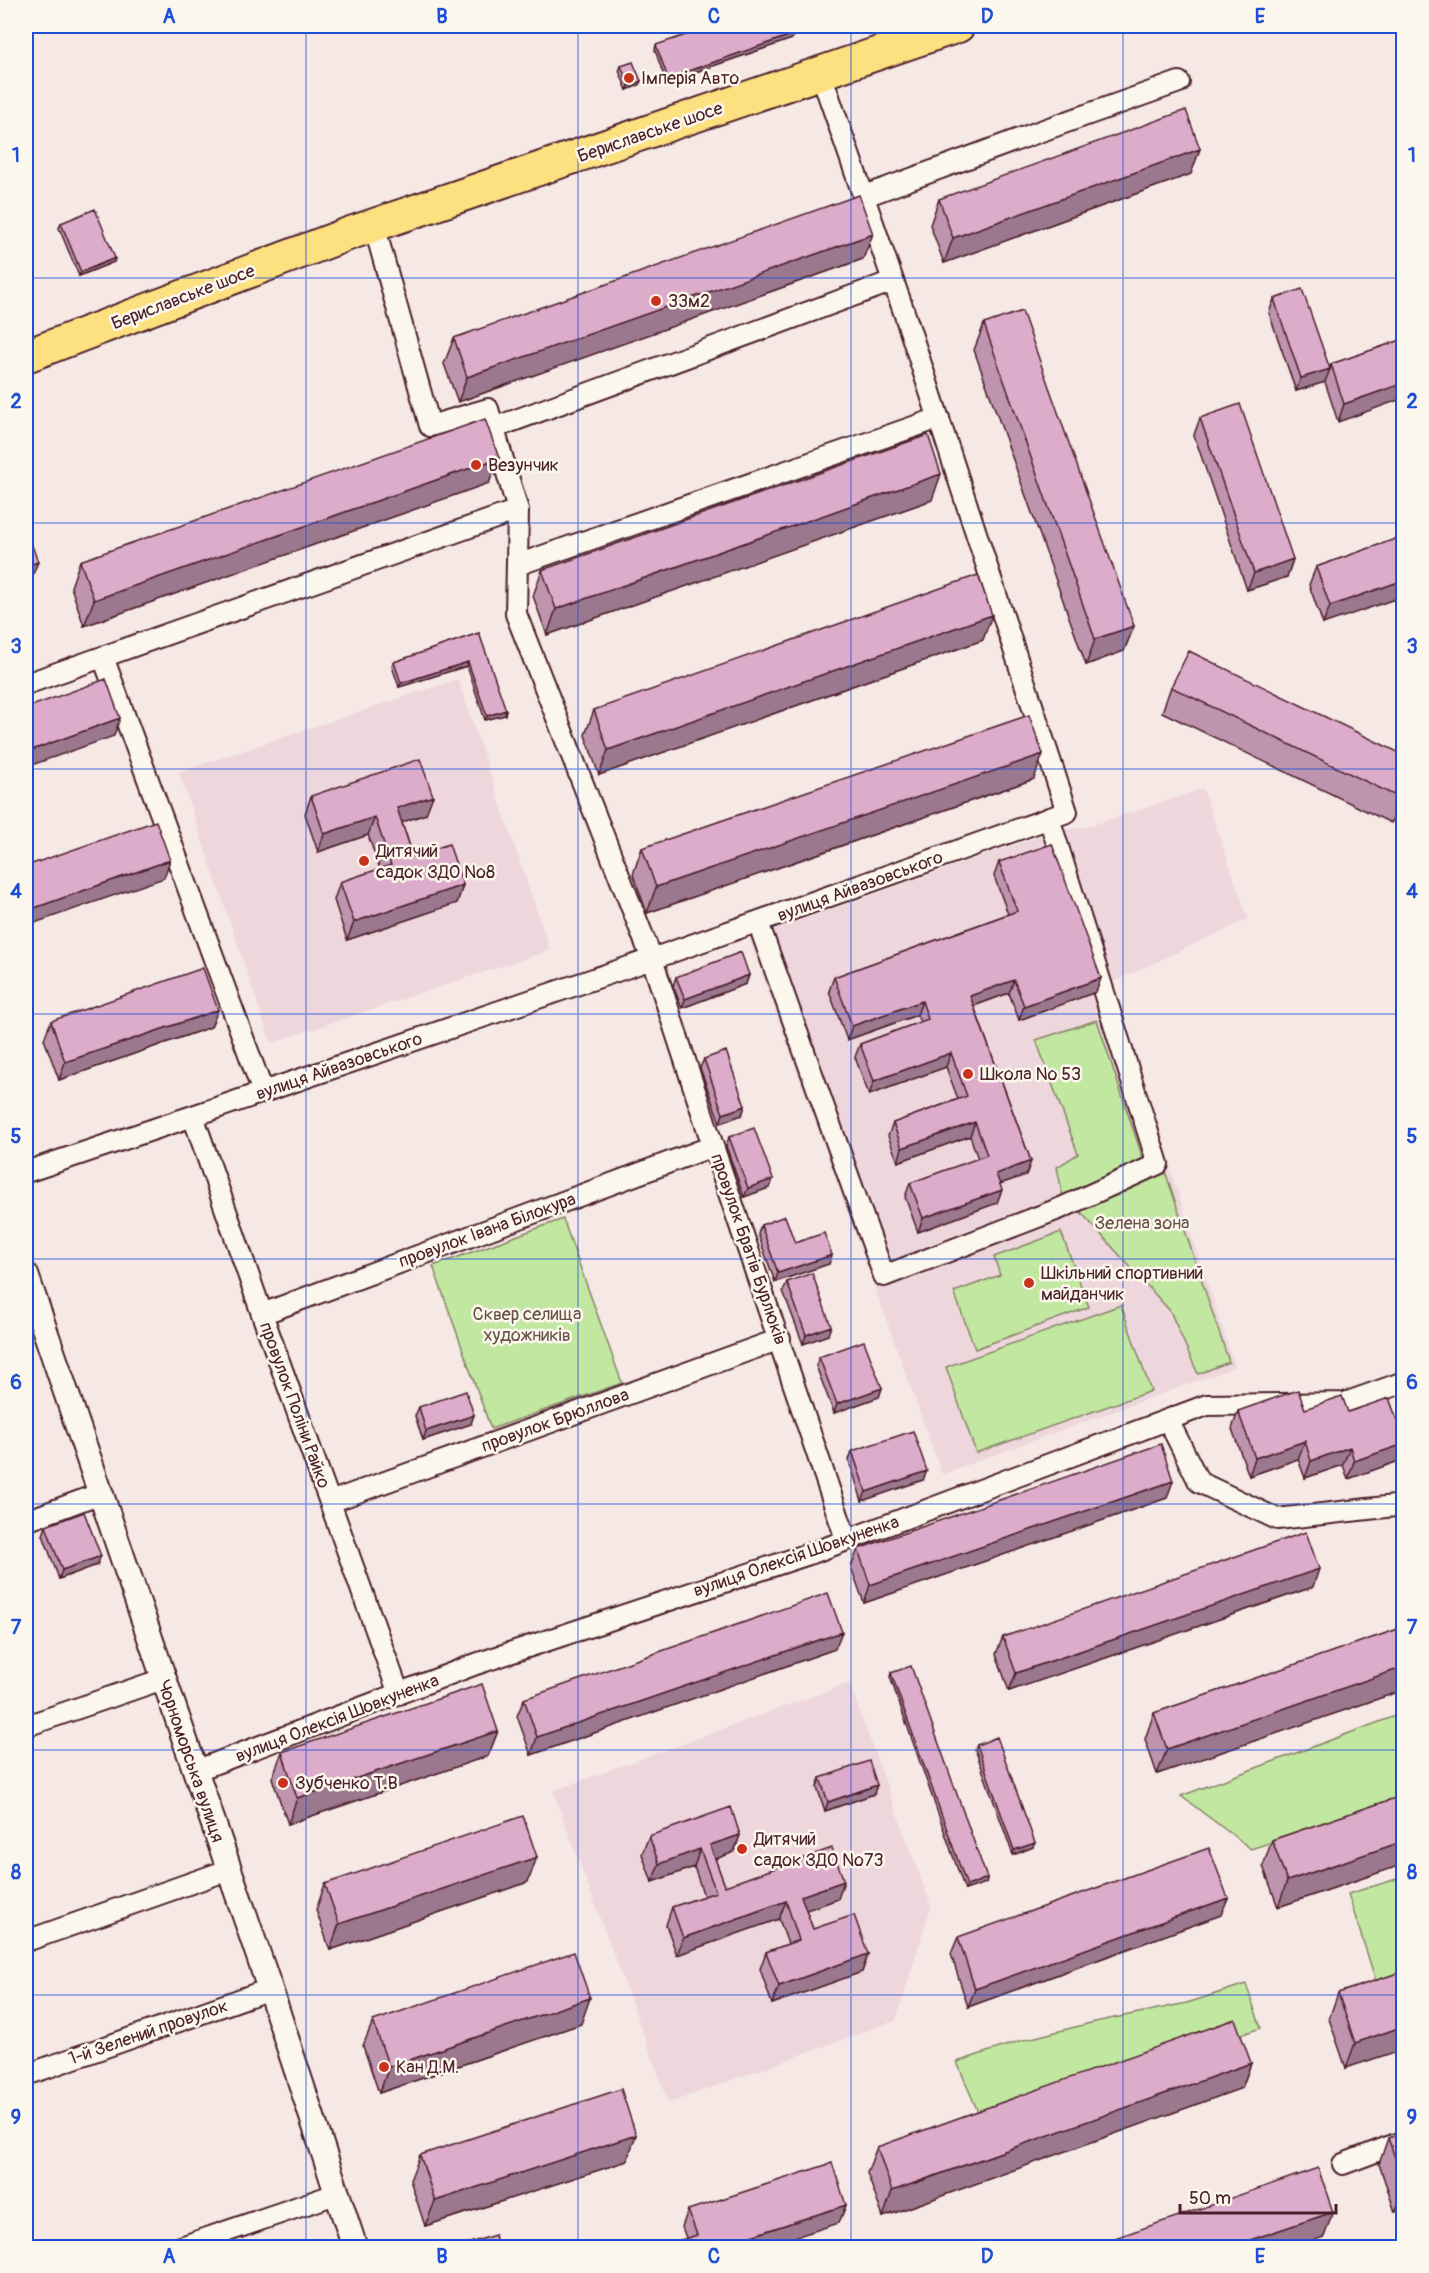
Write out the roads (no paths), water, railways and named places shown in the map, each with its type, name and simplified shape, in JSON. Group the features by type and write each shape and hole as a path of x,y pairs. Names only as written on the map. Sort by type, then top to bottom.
{"main road":[{"name":"Бериславське шосе","path":"26,356 374,225 958,26"}],"street":[{"path":"758,922 884,1276 1060,1208 1158,1164 1058,815 939,418 865,196 821,74"},
{"path":"865,196 1041,130 1179,82"},
{"path":"374,225 430,426 488,409 518,510 516,614 652,959"},
{"path":"494,428 893,282"},
{"path":"517,566 939,418"},
{"path":"26,684 518,510"},
{"path":"103,657 263,1092"},
{"name":"вулиця Айвазовського","path":"26,1172 652,959 1058,815"},
{"name":"провулок Братів Бурлюків","path":"652,959 846,1539"},
{"name":"провулок Поліни Райко","path":"193,1116 399,1694"},
{"name":"провулок Івана Білокура","path":"262,1314 713,1146"},
{"name":"Чорноморська вулиця","path":"26,1275 270,1989 355,2247"},
{"name":"провулок Брюллова","path":"330,1502 780,1339"},
{"name":"вулиця Олексія Шовкуненка","path":"195,1771 476,1664 846,1539 1207,1405 1345,1403 1404,1382"},
{"path":"1168,1420 1199,1482 1277,1519 1404,1505"},
{"path":"26,1521 100,1494"},
{"path":"26,1726 163,1679"},
{"path":"26,1941 228,1870"},
{"name":"1-й Зелений провулок","path":"26,2076 270,1989"},
{"path":"1343,2164 1404,2141"},
{"path":"178,2247 336,2194"}],"place":[{"name":"Імперія Авто","path":"629,78"},
{"name":"33м2","path":"656,301"},
{"name":"Везунчик","path":"476,465"},
{"name":"Дитячий садок ЗДО №8","path":"364,861"},
{"name":"Школа № 53","path":"968,1074"},
{"name":"Шкільний спортивний майданчик","path":"1029,1283"},
{"name":"Зубченко Т.В","path":"283,1783"},
{"name":"Дитячий садок ЗДО №73","path":"742,1849"},
{"name":"Кан Д.М.","path":"384,2067"}],"park label":[{"name":"Зелена зона","path":"1142,1223"},
{"name":"Сквер селища художників","path":"527,1324"}]}
